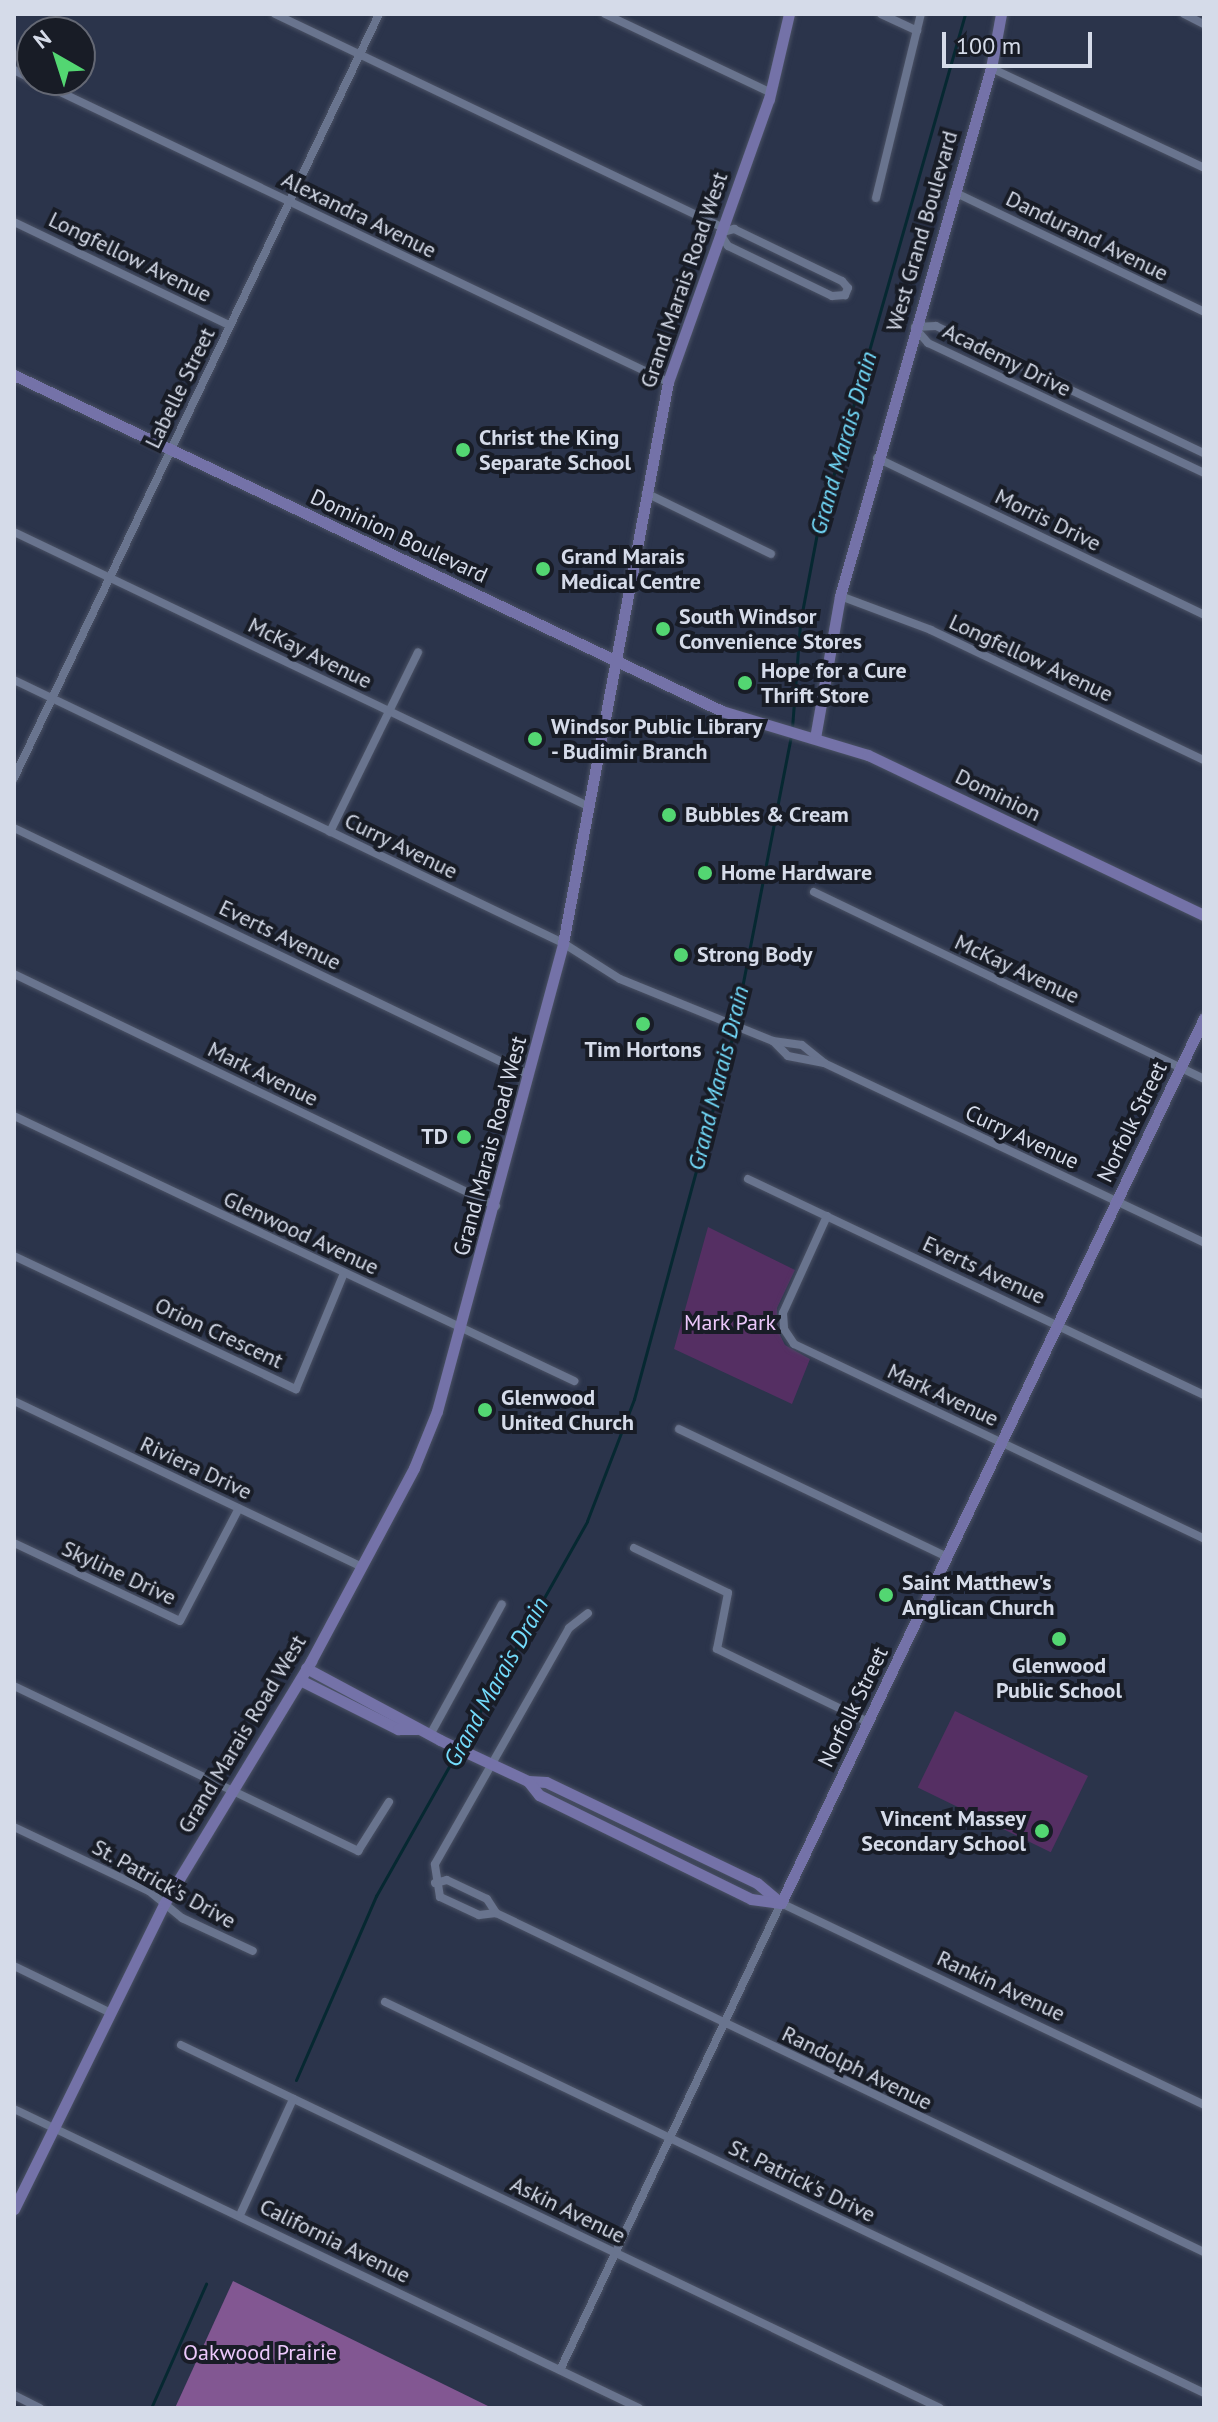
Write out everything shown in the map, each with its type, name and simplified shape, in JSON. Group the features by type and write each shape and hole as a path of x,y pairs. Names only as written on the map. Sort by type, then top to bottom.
{"street":[{"path":"275,14 721,230 734,229 842,281 848,288 845,295 832,296 728,246 721,230"},
{"name":"Labelle Street","path":"14,778 379,14"},
{"path":"605,14 771,93"},
{"name":"Grand Marais Road West","path":"14,2209 164,1904 300,1680 425,1444 462,1329 496,1206 563,943 668,382 771,93 789,14"},
{"path":"881,14 917,31"},
{"path":"876,198 921,14"},
{"name":"West Grand Boulevard","path":"815,738 840,596 914,327 991,68 1001,14"},
{"path":"1184,14 1204,24"},
{"path":"991,68 1204,168"},
{"name":"Alexandra Avenue","path":"70,96 668,382"},
{"name":"Dandurand Avenue","path":"954,192 1204,312"},
{"name":"Longfellow Avenue","path":"14,222 229,325"},
{"name":"Academy Drive","path":"914,327 936,326 1204,453"},
{"name":"Academy Drive","path":"914,327 928,343 1204,473"},
{"name":"Dominion Boulevard","path":"14,375 615,660 770,728"},
{"name":"Morris Drive","path":"877,458 1204,615"},
{"path":"645,493 771,554"},
{"name":"McKay Avenue","path":"14,532 590,807"},
{"name":"Longfellow Avenue","path":"840,596 931,630 1204,760"},
{"path":"330,832 418,652"},
{"name":"Curry Avenue","path":"14,680 563,943 620,979 759,1036 802,1045 824,1063 1204,1243"},
{"name":"Dominion","path":"770,728 868,755 1204,915"},
{"name":"Everts Avenue","path":"14,828 530,1075"},
{"name":"McKay Avenue","path":"814,892 1204,1079"},
{"name":"Mark Avenue","path":"14,974 496,1206"},
{"name":"Norfolk Street","path":"560,2370 1204,1018"},
{"name":"Curry Avenue","path":"773,1041 788,1056 824,1063"},
{"name":"Glenwood Avenue","path":"14,1116 574,1381"},
{"name":"Everts Avenue","path":"748,1179 1204,1395"},
{"name":"Mark Avenue","path":"827,1216 783,1313 784,1329 794,1344 1204,1539"},
{"name":"Orion Crescent","path":"14,1256 296,1389 344,1273"},
{"name":"Riviera Drive","path":"14,1401 362,1567"},
{"path":"679,1429 947,1557"},
{"name":"Skyline Drive","path":"14,1543 180,1621 239,1508"},
{"path":"634,1548 728,1593 717,1649 868,1722"},
{"path":"435,1738 502,1604"},
{"path":"435,1883 435,1864 489,1762 569,1628 588,1613"},
{"name":"Rankin Avenue","path":"306,1668 435,1738 528,1781 546,1782 757,1883 781,1903 1204,2105"},
{"name":"Rankin Avenue","path":"300,1680 398,1729 417,1729"},
{"path":"14,1686 358,1851 389,1802"},
{"name":"St. Patrick's Drive","path":"14,1827 149,1891 182,1918 253,1951"},
{"name":"Randolph Avenue","path":"496,1913 479,1915 440,1897 435,1883 447,1880 487,1899 496,1913 1204,2252"},
{"path":"14,1966 111,2013"},
{"name":"St. Patrick's Drive","path":"385,2002 1204,2393"},
{"name":"Askin Avenue","path":"181,2045 940,2408"},
{"path":"240,2215 293,2099"},
{"name":"California Avenue","path":"14,2109 639,2408"},
{"path":"14,2395 40,2408"}],"green space":[{"name":"Mark Park","path":"708,1227 795,1270 777,1308 778,1331 785,1345 810,1359 792,1404 674,1349"},
{"path":"955,1711 1088,1776 1051,1852 918,1787"},
{"name":"Oakwood Prairie","path":"233,2281 492,2408 175,2408"}],"waterway":[{"name":"Grand Marais Drain","path":"792,728 800,623 817,533 965,14"},
{"name":"Grand Marais Drain","path":"296,2080 376,1896 587,1521 634,1399 733,1034 791,735"},
{"name":"Grand Marais Drain","path":"151,2408 206,2284"}],"place":[{"name":"Christ the King Separate School","path":"463,450"},
{"name":"Grand Marais Medical Centre","path":"543,569"},
{"name":"South Windsor Convenience Stores","path":"663,629"},
{"name":"Hope for a Cure Thrift Store","path":"745,683"},
{"name":"Windsor Public Library - Budimir Branch","path":"535,739"},
{"name":"Bubbles & Cream","path":"669,815"},
{"name":"Home Hardware","path":"705,873"},
{"name":"Strong Body","path":"681,955"},
{"name":"Tim Hortons","path":"643,1024"},
{"name":"TD","path":"464,1137"},
{"name":"Glenwood United Church","path":"485,1410"},
{"name":"Saint Matthew's Anglican Church","path":"886,1595"},
{"name":"Glenwood Public School","path":"1059,1639"},
{"name":"Vincent Massey Secondary School","path":"1042,1831"}]}
